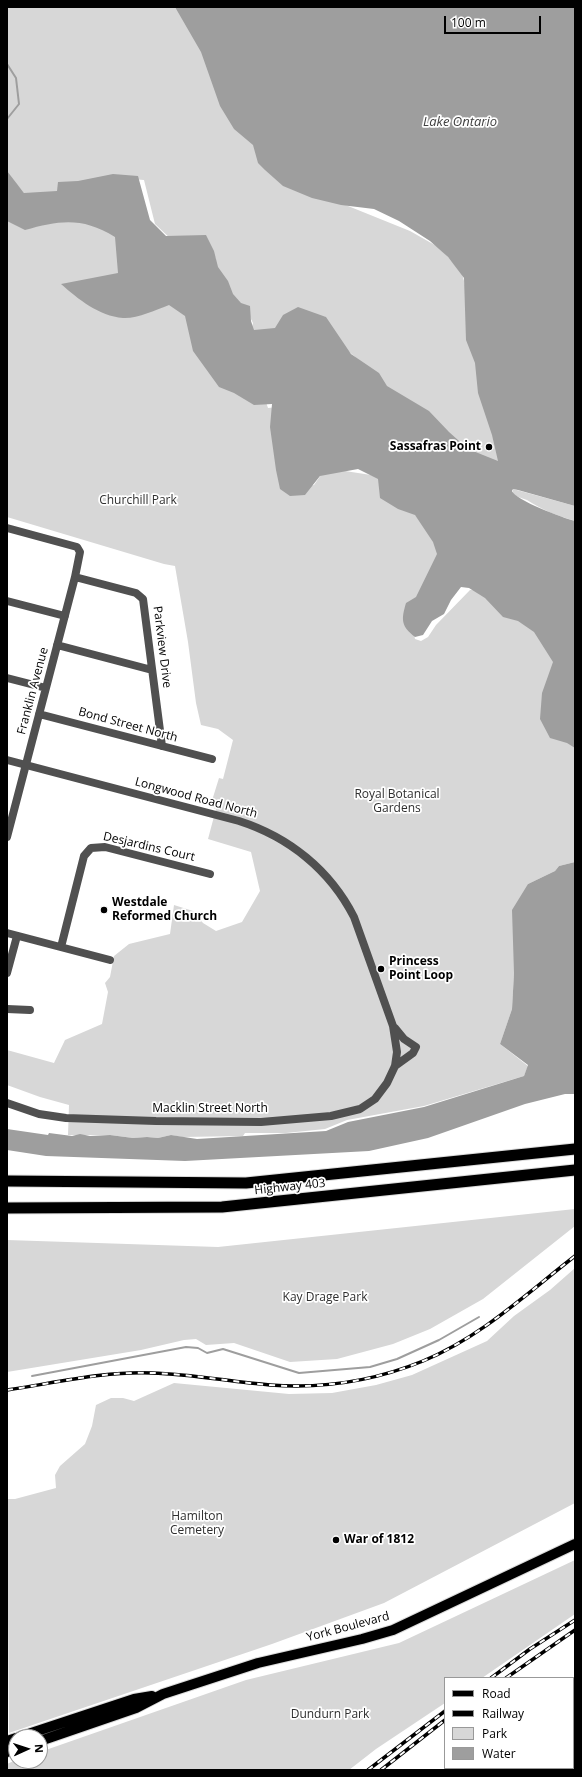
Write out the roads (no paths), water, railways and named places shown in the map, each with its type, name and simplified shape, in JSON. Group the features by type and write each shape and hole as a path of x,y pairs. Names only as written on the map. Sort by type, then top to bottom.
{"highway":[{"name":"Highway 403","path":"7,1182 246,1183 575,1149"},
{"name":"Highway 403","path":"7,1208 222,1207 575,1170"}],"main road":[{"name":"York Boulevard","path":"42,1729 134,1699 163,1694 263,1662 362,1639 393,1630 575,1544"},
{"name":"York Boulevard","path":"48,1738 136,1708 163,1694"}],"street":[{"name":"Franklin Avenue","path":"7,528 77,547 79,550 75,577 7,837"},
{"name":"Parkview Drive","path":"75,577 136,593 141,596 144,602 162,746"},
{"path":"7,601 65,616"},
{"path":"57,645 152,670"},
{"path":"7,678 46,688"},
{"name":"Bond Street North","path":"39,714 212,759"},
{"name":"Longwood Road North","path":"7,760 251,825 276,836 295,848 321,870 349,907 359,930 393,1026 397,1052 394,1067"},
{"name":"Desjardins Court","path":"61,947 84,856 91,848 105,847 210,874"},
{"path":"7,933 110,960"},
{"path":"7,973 17,936"},
{"path":"7,1009 30,1010"},
{"path":"393,1026 404,1039 416,1047 414,1052 394,1067"},
{"name":"Macklin Street North","path":"9,1105 40,1114 66,1118 156,1122 261,1122 331,1116 360,1109 375,1099 387,1083 394,1067"}],"water":[{"name":"Lake Ontario","path":"175,7 575,7 575,506 518,490 513,489 512,491 515,495 530,504 575,521 575,748 567,743 550,738 540,719 542,693 553,662 534,632 518,621 503,617 485,598 469,588 461,587 451,600 444,614 432,621 423,635 415,637 407,629 403,622 403,614 406,603 416,597 437,554 433,542 415,515 398,509 380,498 378,479 358,469 320,476 305,495 290,496 280,489 276,470 270,427 272,404 254,405 234,393 219,387 193,351 185,316 169,305 134,317 114,317 89,306 61,284 118,273 115,237 82,223 71,222 49,224 25,230 7,221 7,171 24,193 57,191 58,182 78,181 113,174 138,176 150,220 166,236 206,235 214,251 218,267 228,281 233,294 241,303 250,306 251,321 254,330 275,328 283,315 298,307 326,317 351,354 379,373 387,386 429,411 468,449 498,461 492,435 478,393 475,363 466,340 464,278 448,257 430,241 399,221 374,209 341,205 312,198 283,186 265,170 258,163 253,145 234,129 220,106 201,52"},
{"path":"575,862 575,1094 565,1094 525,1104 428,1138 369,1151 185,1161 46,1156 7,1150 7,1129 48,1135 49,1133 72,1136 80,1134 90,1136 110,1135 133,1138 158,1138 171,1135 197,1139 326,1131 348,1122 424,1107 524,1076 528,1065 500,1044 512,1009 514,973 512,910 528,884 555,871 559,866"},
{"path":"574,1684 575,1770 472,1770 574,1769"}],"waterway":[{"path":"7,64 16,78 19,104 7,119"},
{"path":"32,1376 186,1347 198,1348 207,1353 223,1349 299,1373 370,1367 397,1359 439,1340 479,1317"}],"railway":[{"path":"7,1390 80,1378 134,1373 182,1375 255,1384 289,1386 309,1386 348,1382 386,1374 423,1361 464,1340 521,1300 575,1256"},
{"path":"492,1677 530,1649 575,1620"},
{"path":"507,1677 575,1630"},
{"path":"368,1770 444,1712"},
{"path":"381,1770 444,1721"}],"place":[{"name":"Sassafras Point","path":"489,447"},
{"name":"Westdale Reformed Church","path":"104,910"},
{"name":"Princess Point Loop","path":"381,969"},
{"name":"War of 1812","path":"336,1540"}],"park label":[{"name":"Churchill Park","path":"138,501"},
{"name":"Royal Botanical Gardens","path":"397,802"},
{"name":"Kay Drage Park","path":"325,1298"},
{"name":"Hamilton Cemetery","path":"197,1524"},
{"name":"Dundurn Park","path":"330,1715"}]}
